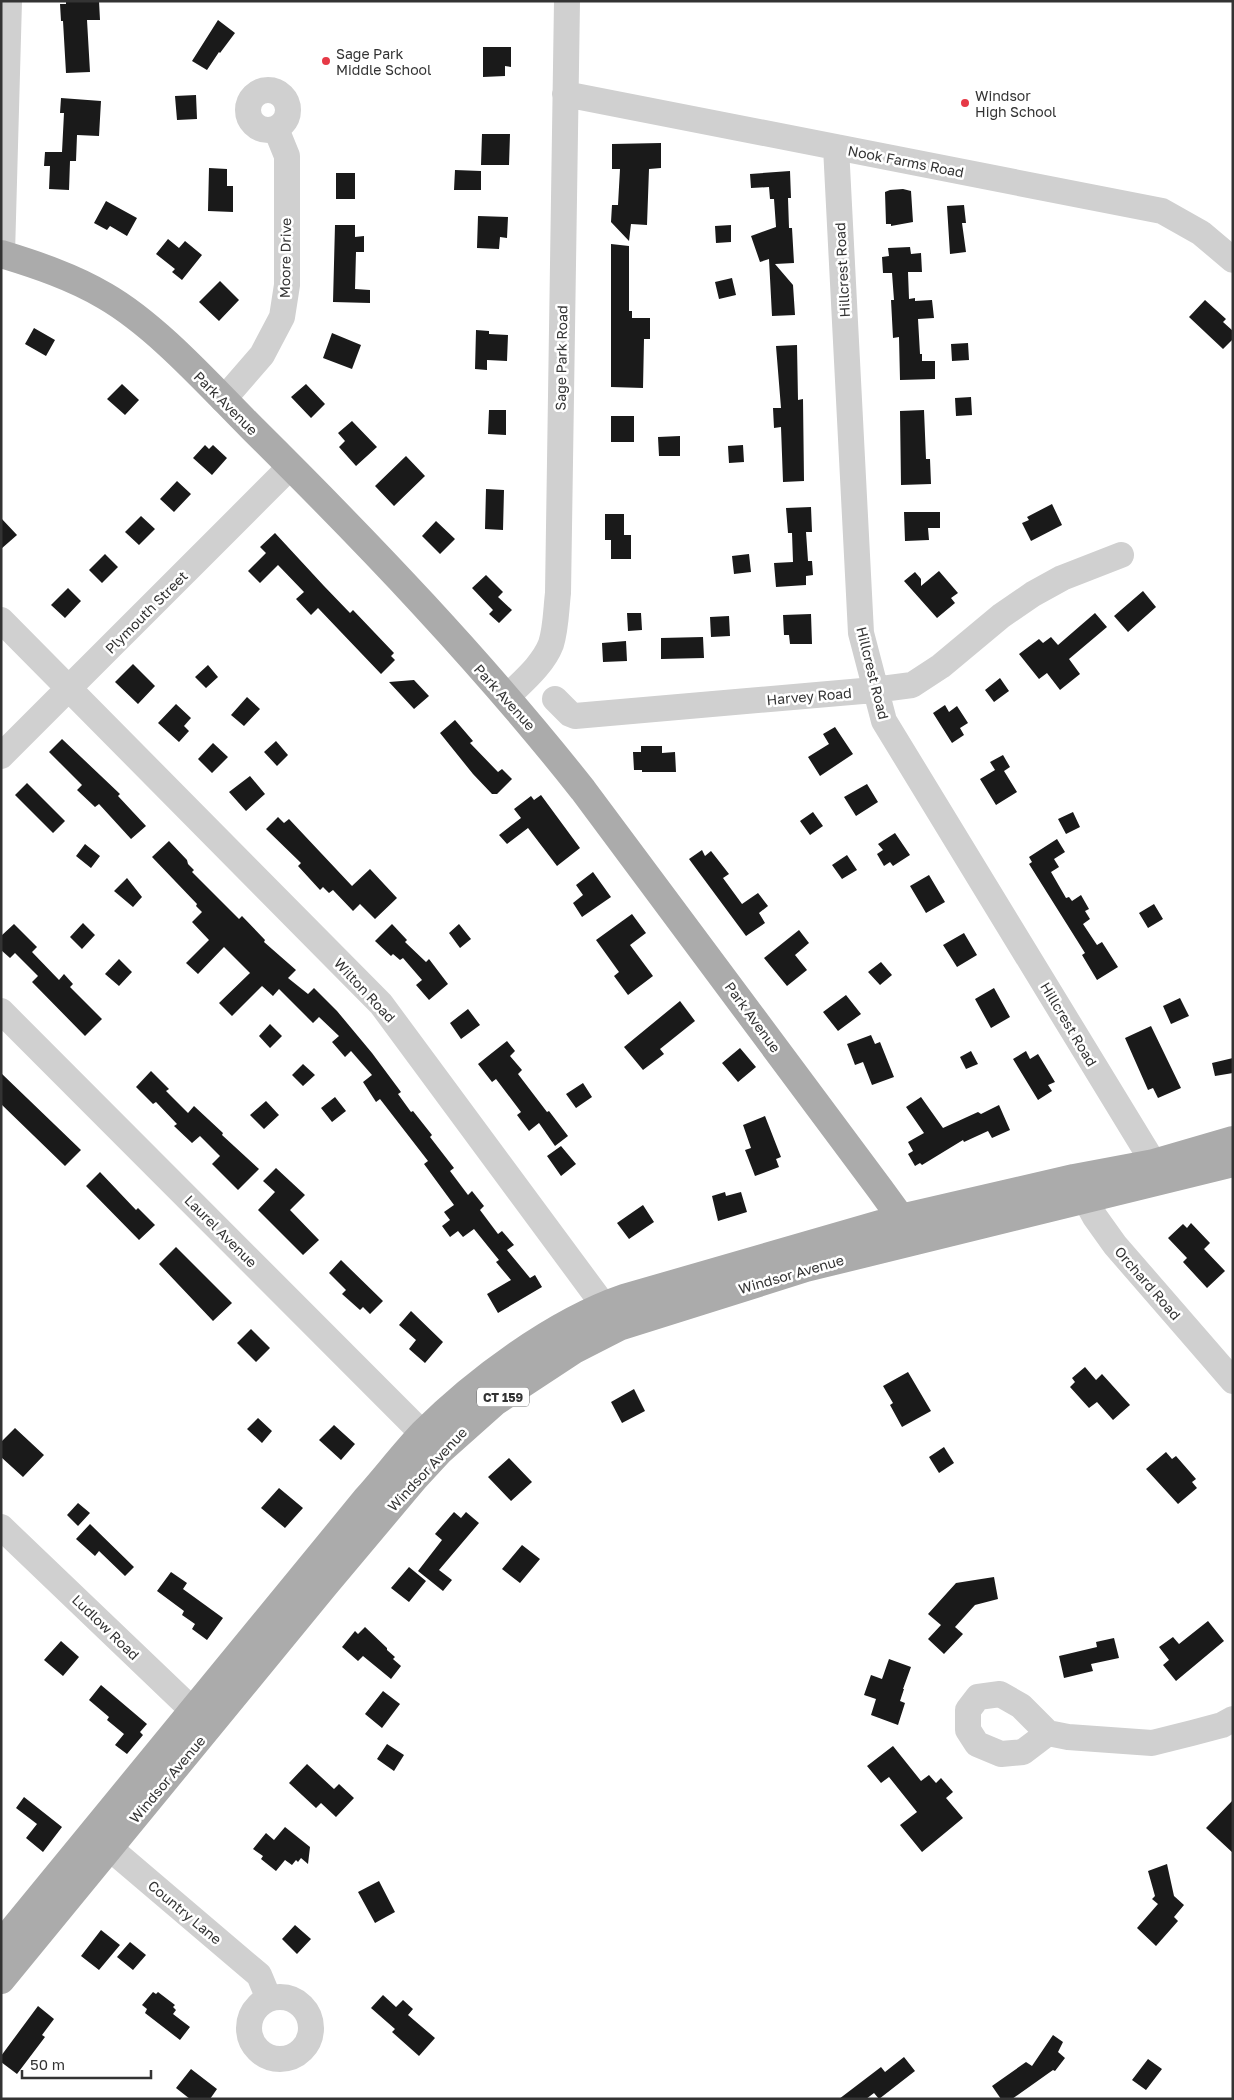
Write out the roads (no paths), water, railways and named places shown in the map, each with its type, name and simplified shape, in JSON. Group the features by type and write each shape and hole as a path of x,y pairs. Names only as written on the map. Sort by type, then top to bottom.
{"main road":[{"name":"Park Avenue","path":"1,254 61,274 106,297 152,330 290,467 446,630 544,740 584,790 906,1230"},
{"name":"Windsor Avenue","path":"1159,1172 1233,1140"},
{"name":"Windsor Avenue","path":"1,1944 101,1840 202,1719 325,1585 431,1442 491,1373 537,1342 603,1305 1079,1188 1159,1172 1233,1163"},
{"name":"Windsor Avenue","path":"431,1442 574,1350 619,1327 806,1268 906,1230"},
{"name":"Windsor Avenue","path":"1,1980 101,1840"}],"street":[{"path":"1,254 9,1"},
{"name":"Sage Park Road","path":"506,698 540,663 550,645 556,616 558,593 567,1"},
{"name":"Nook Farms Road","path":"565,94 1162,211 1201,233 1233,260"},
{"name":"Moore Drive","path":"223,400 262,354 282,317 286,285 287,156 276,129"},
{"name":"Hillcrest Road","path":"836,147 861,633 874,690 884,721 1159,1172"},
{"name":"Plymouth Street","path":"1,756 290,467"},
{"name":"Harvey Road","path":"555,700 570,714 575,716 912,685 941,666 1001,616 1033,594 1062,578 1121,555"},
{"name":"Wilton Road","path":"1,620 381,1004 619,1327"},
{"name":"Laurel Avenue","path":"1,1010 431,1442"},
{"name":"Orchard Road","path":"1079,1188 1114,1245 1233,1381"},
{"name":"Ludlow Road","path":"1,1526 202,1719"},
{"path":"1048,1734 1152,1743 1192,1734 1233,1719"},
{"name":"Country Lane","path":"101,1840 259,1976 269,1999"}],"place":[{"name":"Sage Park Middle School","path":"326,61"},
{"name":"Windsor High School","path":"965,103"}]}
